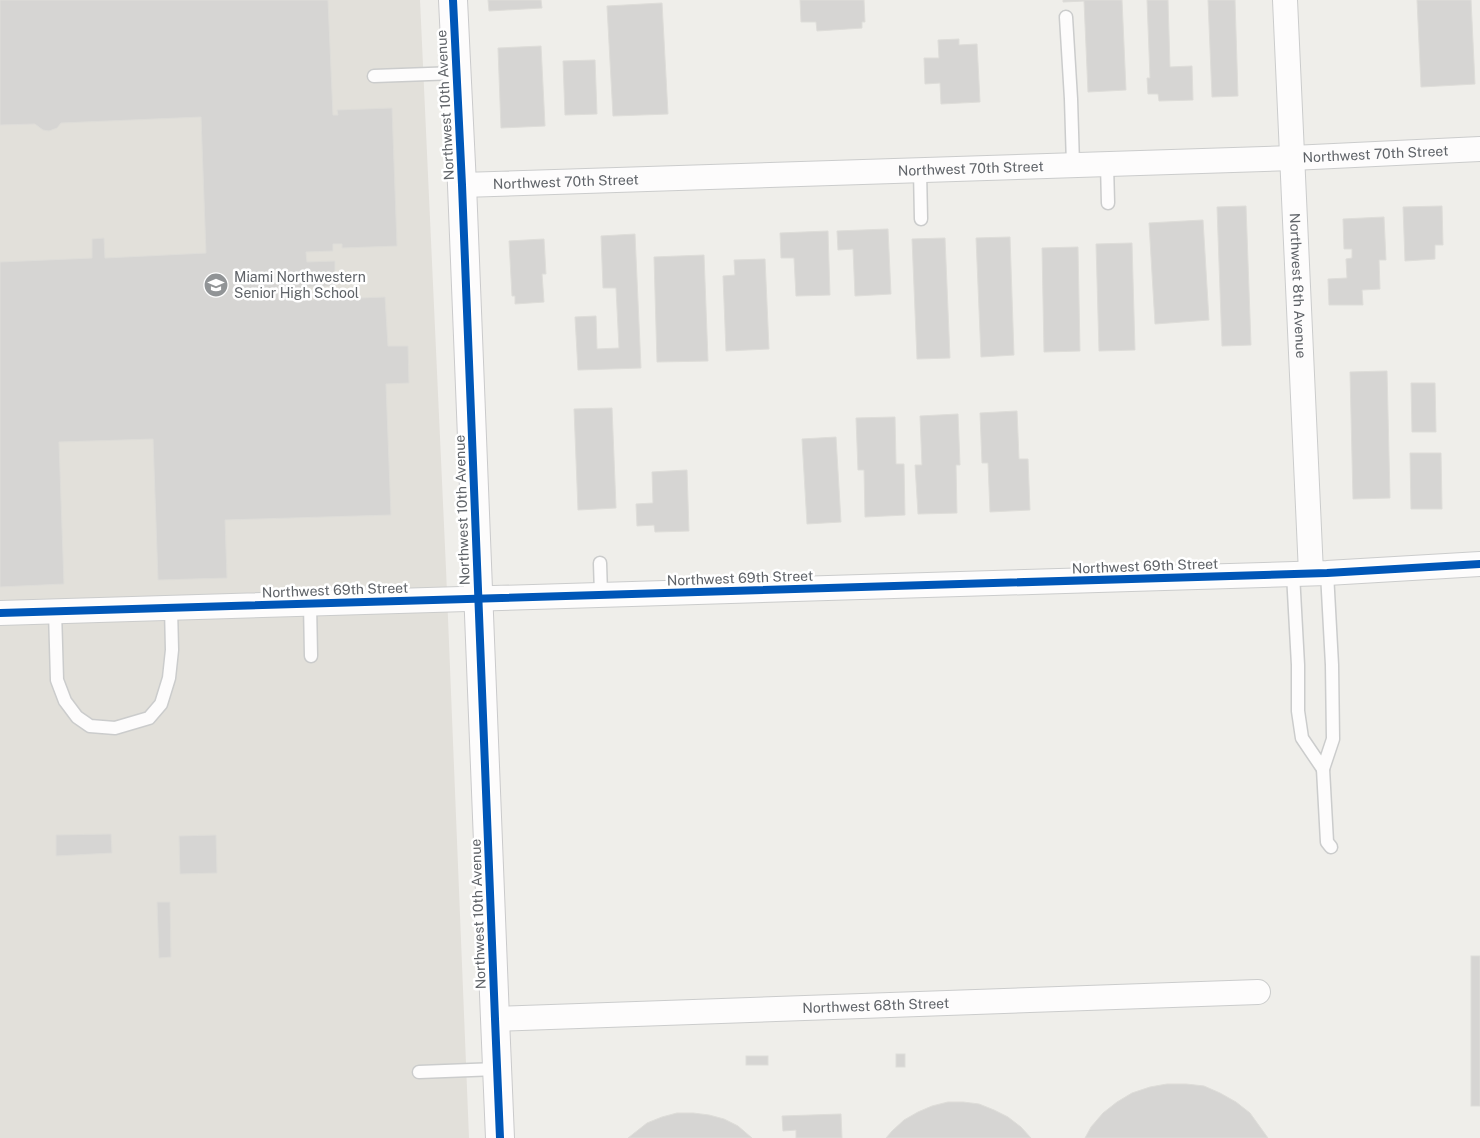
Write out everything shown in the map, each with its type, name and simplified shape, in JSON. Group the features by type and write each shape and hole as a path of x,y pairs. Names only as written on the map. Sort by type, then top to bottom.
{"street":[{"name":"Northwest 10th Avenue","path":"453,0 500,1138"},
{"name":"Northwest 8th Avenue","path":"1285,0 1310,573"},
{"name":"Northwest 70th Street","path":"462,185 1292,158 1480,149"},
{"name":"Northwest 69th Street","path":"0,613 1310,573 1480,564"},
{"name":"Northwest 68th Street","path":"494,1019 1258,992"}],"lane":[{"path":"1066,17 1073,165"},
{"path":"374,76 456,73"},
{"path":"1106,164 1108,203"},
{"path":"920,170 921,219"},
{"path":"600,563 601,594"},
{"path":"1310,573 1298,665 1298,710 1302,738 1323,769"},
{"path":"1310,573 1332,665 1333,739 1323,769 1327,842 1331,847"},
{"path":"310,603 311,656"},
{"path":"55,611 57,680 65,701 77,717 90,726 115,728 149,718 162,704 169,678 172,650 171,608"},
{"path":"419,1072 497,1069"}],"shaded area":[{"name":"Miami Northwestern Senior High School","path":"0,0 420,0 469,1138 0,1138"}],"building":[{"path":"0,0 328,0 333,115 338,115 337,110 392,108 397,246 342,248 342,244 333,244 333,251 306,252 307,262 335,261 335,286 308,287 308,300 385,297 388,346 408,346 409,383 386,384 391,515 225,520 227,578 158,580 153,439 59,442 64,584 0,587 0,262 92,258 92,239 104,238 105,258 206,253 201,117 61,123 57,128 49,131 43,130 35,124 0,125"},
{"path":"488,0 541,0 542,8 489,11"},
{"path":"800,0 864,0 865,22 862,22 862,28 817,31 816,22 801,22"},
{"path":"1063,0 1122,0 1126,90 1088,92 1084,1 1063,2"},
{"path":"1147,0 1168,0 1170,67 1192,66 1193,100 1159,101 1158,94 1148,94 1147,78 1150,78"},
{"path":"1208,0 1235,0 1238,96 1212,97"},
{"path":"1417,0 1471,0 1475,84 1421,87"},
{"path":"662,3 668,114 613,116 607,6"},
{"path":"959,39 959,45 977,44 980,102 941,104 940,83 925,84 924,58 939,58 938,40"},
{"path":"541,46 545,126 501,128 498,48"},
{"path":"595,60 597,114 565,115 563,61"},
{"path":"1246,206 1251,345 1222,346 1217,207"},
{"path":"1442,206 1443,245 1435,245 1435,259 1405,261 1403,207"},
{"path":"1384,217 1386,260 1379,260 1380,289 1362,290 1363,305 1329,305 1328,279 1347,278 1346,259 1352,258 1352,249 1344,249 1343,219"},
{"path":"1203,220 1209,320 1155,324 1149,223"},
{"path":"888,229 891,294 855,296 853,249 838,250 837,231"},
{"path":"828,231 830,295 796,296 794,258 781,258 780,233"},
{"path":"635,234 641,368 578,370 575,317 596,316 597,349 619,348 616,288 603,288 601,236"},
{"path":"1010,237 1014,355 981,357 976,238"},
{"path":"945,238 950,358 917,359 912,239"},
{"path":"544,239 546,274 542,274 544,302 515,304 515,296 512,296 509,241"},
{"path":"1132,243 1135,350 1099,351 1096,244"},
{"path":"1078,247 1080,351 1044,352 1042,248"},
{"path":"704,255 708,361 657,362 654,257"},
{"path":"765,259 769,349 726,351 723,276 735,275 734,260"},
{"path":"1387,371 1390,498 1353,499 1350,372"},
{"path":"1411,383 1435,383 1436,432 1412,432"},
{"path":"612,408 616,508 578,510 574,409"},
{"path":"1017,411 1019,459 1028,459 1030,510 990,512 988,463 982,463 980,413"},
{"path":"958,414 960,465 956,465 957,513 918,514 915,465 922,465 920,416"},
{"path":"895,417 896,464 904,464 905,515 865,517 864,470 858,470 856,418"},
{"path":"836,437 841,522 807,524 802,439"},
{"path":"1410,453 1441,453 1442,509 1411,509"},
{"path":"687,470 689,531 655,532 654,525 637,526 636,504 653,503 652,472"},
{"path":"111,834 112,853 56,856 56,835"},
{"path":"216,835 217,873 180,874 179,836"},
{"path":"157,902 170,902 171,957 159,958"},
{"path":"1471,956 1480,956 1480,1106 1471,1106"},
{"path":"896,1054 905,1054 905,1067 896,1067"},
{"path":"746,1056 768,1056 768,1065 746,1065"},
{"path":"1167,1084 1204,1086 1220,1093 1250,1113 1268,1138 1085,1138 1091,1127 1103,1113 1117,1102 1132,1093"},
{"path":"948,1102 979,1104 994,1110 1008,1117 1031,1138 886,1138 904,1120 932,1106"},
{"path":"677,1113 709,1115 724,1119 738,1126 752,1138 628,1138 647,1123"},
{"path":"841,1114 842,1138 796,1138 796,1130 783,1131 782,1116"}],"cycle path":[{"path":"453,0 500,1138"},
{"path":"0,613 1327,573 1480,564"}],"place":[{"name":"Miami Northwestern Senior High School","path":"216,285"}]}
